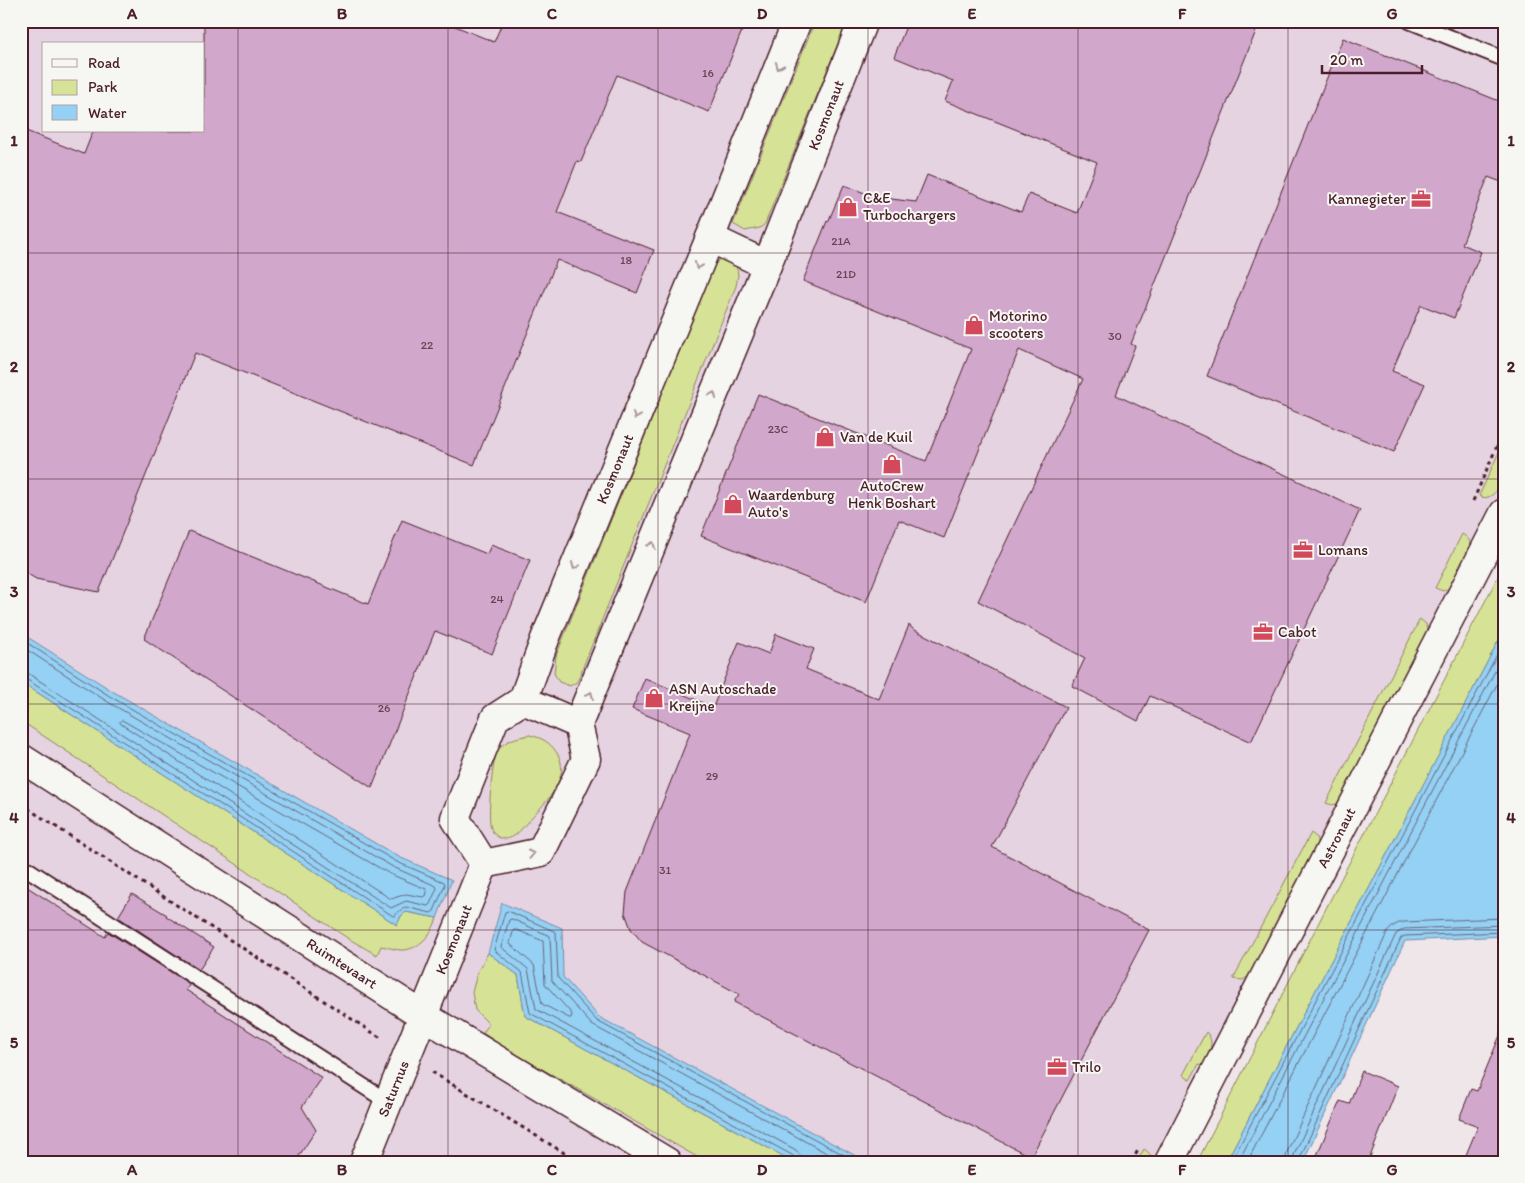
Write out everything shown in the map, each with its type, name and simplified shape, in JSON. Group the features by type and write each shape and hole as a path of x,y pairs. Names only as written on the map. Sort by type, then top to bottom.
{"street":[{"name":"Kosmonaut","path":"523,700 545,639 797,21"},
{"name":"Kosmonaut","path":"578,724 767,265 863,21"},
{"path":"710,238 767,265"},
{"name":"Astronaut","path":"1169,1162 1504,513"},
{"path":"523,700 578,724 586,759 541,852 479,875 455,818 495,718 523,700"},
{"name":"Ruimtevaart","path":"21,758 424,1016 667,1162"},
{"name":"Kosmonaut","path":"424,1016 479,875"},
{"name":"Saturnus","path":"364,1162 424,1016"}],"lane":[{"path":"1410,21 1504,58"},
{"path":"21,865 388,1102"}],"path":[{"path":"21,804 429,1070 579,1162"}],"shaded area":[{"path":"21,21 1504,21 1504,502 1166,1162 21,1162"}],"green space":[{"path":"815,21 847,21 765,224 760,228 745,231 733,224"},
{"path":"722,257 736,263 738,275 736,286 577,682 570,686 559,682 554,673 556,656 714,265"},
{"path":"1504,441 1504,469 1501,483 1492,495 1484,498 1479,496"},
{"path":"1462,534 1469,540 1470,548 1453,583 1446,590 1442,591 1435,588"},
{"path":"1504,565 1504,630 1226,1162 1197,1162 1345,871"},
{"path":"1420,619 1426,624 1427,633 1343,800 1334,804 1326,803"},
{"path":"21,682 397,925 401,916 406,912 437,918 432,930 424,940 414,947 397,950 381,946 377,955 349,939 21,721"},
{"path":"530,735 545,741 557,753 561,762 559,780 550,797 520,831 515,836 505,839 494,833 490,823 491,790 495,758 500,748 507,742"},
{"path":"1311,833 1316,837 1318,845 1252,974 1243,980 1233,979"},
{"path":"488,953 518,975 525,1016 794,1162 706,1162 500,1045 483,1033 489,1024 475,1010 472,992 478,971"},
{"path":"1206,1032 1211,1040 1209,1052 1203,1065 1199,1064 1190,1080 1183,1075"},
{"path":"1144,1149 1150,1154 1151,1162 1137,1162"}],"water":[{"path":"1504,630 1504,857 1502,883 1504,886 1504,936 1405,941 1303,1162 1226,1162"},
{"path":"21,633 114,692 399,857 452,880 437,918 406,912 401,916 397,925 21,682"},
{"path":"502,903 562,928 563,977 599,1017 868,1162 794,1162 525,1016 518,975 488,953"}],"building":[{"path":"204,21 443,21 494,42 503,21 746,21 709,112 617,75 581,162 577,161 557,212 654,250 637,293 557,260 474,465 195,353 99,592 36,579 21,570 21,129 84,154 93,132 205,132"},
{"path":"908,21 1260,21 1131,344 1135,346 1116,395 1360,510 1251,742 1150,696 1138,721 1072,686 1085,658 978,601 1083,379 1019,350 944,538 899,520 866,602 701,536 758,394 926,461 971,349 803,281 844,185 875,197 916,202 927,175 1021,212 1029,194 1077,213 1097,162 945,101 953,81 894,57"},
{"path":"1343,38 1504,103 1504,183 1488,177 1462,244 1481,252 1454,318 1421,305 1392,371 1425,384 1394,452 1207,376"},
{"path":"402,520 487,554 491,545 530,560 492,654 435,631 372,788 144,639 189,531 368,604"},
{"path":"909,625 913,629 1066,707 992,847 1149,930 1031,1157 734,1002 739,994 642,942 631,929 625,913 627,892 690,733 632,709 645,678 713,707 739,642 769,654 776,634 814,649 806,669 879,699"},
{"path":"21,883 105,937 108,932 190,984 186,990 322,1078 302,1107 316,1130 295,1162 21,1162"},
{"path":"132,894 214,947 199,970 118,917"},
{"path":"1503,1028 1504,1162 1463,1162 1478,1126 1459,1119 1471,1089 1477,1091"},
{"path":"1362,1071 1398,1086 1368,1162 1314,1162 1340,1101 1349,1104"}],"place":[{"name":"Kannegieter","path":"1421,199"},
{"name":"C&E Turbochargers","path":"848,207"},
{"name":"Motorino scooters","path":"974,325"},
{"name":"Van de Kuil","path":"825,437"},
{"name":"AutoCrew Henk Boshart","path":"892,464"},
{"name":"Waardenburg Auto's","path":"733,504"},
{"name":"Lomans","path":"1303,550"},
{"name":"Cabot","path":"1263,632"},
{"name":"ASN Autoschade Kreijne","path":"654,698"},
{"name":"Trilo","path":"1057,1067"}]}
